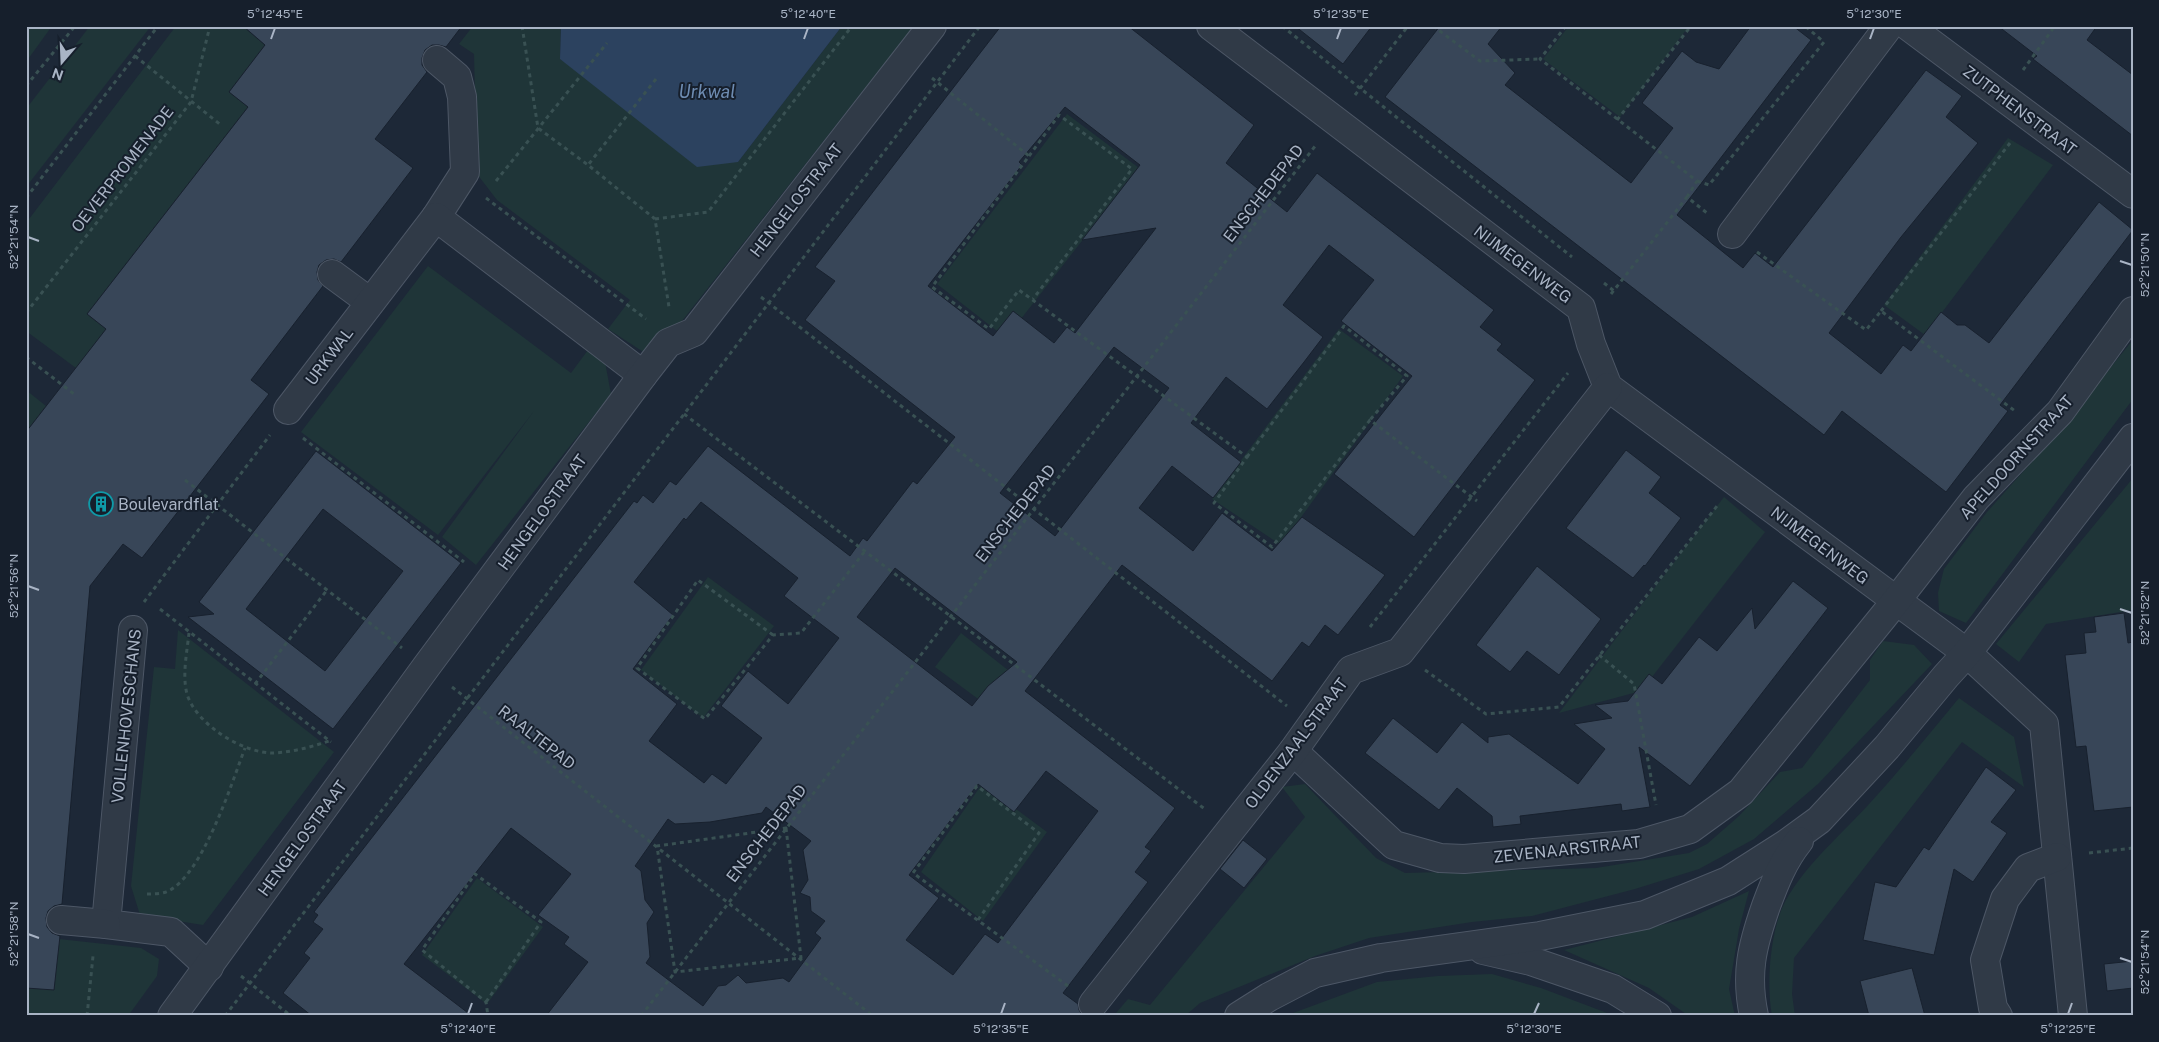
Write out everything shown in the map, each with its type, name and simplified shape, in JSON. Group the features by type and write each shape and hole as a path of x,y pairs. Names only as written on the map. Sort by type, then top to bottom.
{"street":[{"name":"HENGELOSTRAAT","path":"172,1016 426,667 668,343 664,333 694,332 932,26"},
{"name":"NIJMEGENWEG","path":"1211,26 1581,308 1588,335 1608,387 1967,653 2044,724 2072,1016"},
{"path":"1732,234 1889,26"},
{"name":"ZUTPHENSTRAAT","path":"1908,26 2133,194"},
{"name":"URKWAL","path":"286,424 370,302 436,217 465,172 462,97 457,77 437,60"},
{"path":"436,217 643,375"},
{"path":"332,274 370,302"},
{"name":"APELDOORNSTRAAT","path":"1896,601 1976,498 2060,412 2133,312"},
{"path":"1400,652 1608,387"},
{"path":"1239,1016 1269,997 1315,973 1381,958 1540,936 1645,915 1728,881 1819,820 1888,747 1967,653 2133,438"},
{"name":"ZEVENAARSTRAAT","path":"1292,751 1394,845 1440,858 1464,859 1638,844 1690,828 1741,792 1896,601"},
{"name":"VOLLENHOVESCHANS","path":"106,924 132,630"},
{"name":"OLDENZAALSTRAAT","path":"1093,1004 1292,751 1351,670 1400,652"},
{"path":"1754,1016 1750,967 1754,939 1775,882 1787,856 1807,829"},
{"path":"1998,1016 1992,1008 1985,960 1999,914 2005,899 2028,868 2057,857"},
{"path":"61,920 171,932 213,962"},
{"path":"1467,946 1531,961 1612,989 1656,1016"}],"path":[{"path":"26,86 75,26"},
{"path":"26,198 158,26"},
{"name":"OEVERPROMENADE","path":"26,313 191,102 210,26"},
{"path":"484,196 664,333 669,306 654,219 588,165 538,128 522,26"},
{"path":"654,219 708,212 852,26"},
{"path":"225,1016 980,26"},
{"path":"1282,26 1575,260"},
{"name":"ENSCHEDEPAD","path":"641,1016 1408,26"},
{"path":"1433,26 1480,61 1540,60 1697,181 1709,186 1824,42 1805,26"},
{"path":"1540,60 1566,26"},
{"path":"1617,120 1691,26"},
{"path":"2003,97 2054,26"},
{"path":"490,189 607,43"},
{"path":"135,56 222,126"},
{"path":"907,58 1029,156"},
{"path":"588,165 656,79"},
{"path":"1033,299 1132,168 1059,115 932,287 989,330 1019,290 1247,456"},
{"path":"1687,197 1732,234 1866,330 2030,117"},
{"path":"1351,670 1359,642 1471,496 1588,335 1614,291 1687,197 1697,181"},
{"path":"736,278 1312,725"},
{"path":"1598,278 1614,291"},
{"path":"1881,311 2042,431"},
{"path":"1344,326 1407,376 1370,420 1272,547 1214,503 1344,326"},
{"path":"26,356 74,394"},
{"path":"684,414 1230,829"},
{"path":"1370,420 1504,521"},
{"path":"217,505 286,424 491,582"},
{"name":"RAALTEPAD","path":"185,480 874,1016"},
{"path":"1400,652 1486,714 1559,707 1736,482"},
{"name":"VOLLENHOVESCHANS","path":"132,630 146,598 217,505"},
{"path":"773,635 705,719 637,668 698,580 773,635 801,633 865,551"},
{"path":"256,684 327,590"},
{"path":"146,598 357,762"},
{"path":"189,632 185,670 187,692 193,709 214,729 246,748 272,753 304,750 329,741"},
{"path":"1599,656 1634,684 1662,837"},
{"path":"142,894 166,892 177,884 195,863 213,830 246,748"},
{"path":"978,920 1039,833 977,786 913,873 1093,1004"},
{"path":"786,828 801,958 675,972 657,846 786,828"},
{"path":"2057,857 2133,848"},
{"path":"486,1002 422,950 475,874 541,922 486,1002 488,1016"},
{"path":"87,1016 94,942 106,924"},
{"path":"213,962 250,983 291,1016"}],"green space":[{"path":"26,26 52,26 26,62"},
{"path":"90,26 151,26 26,187 26,109"},
{"path":"176,26 249,26 247,30 265,45 229,92 248,107 87,314 106,329 76,368 26,331 26,223"},
{"path":"473,26 561,26 560,59 738,162 842,26 914,26 682,321 645,353 608,329 630,300 497,200 477,174 474,54 459,44"},
{"path":"1569,26 1689,26 1620,117 1543,59"},
{"path":"1067,114 1139,168 1006,338 937,284"},
{"path":"2008,138 2053,165 1925,335 1884,305"},
{"path":"428,266 571,373 588,350 605,362 611,394 476,565 442,537 534,411 438,535 301,432"},
{"path":"1339,329 1403,376 1281,545 1212,499"},
{"path":"2133,340 2133,399 1966,623 1939,611 1938,593 1944,569 1987,512 2046,446"},
{"path":"26,390 46,406 26,432"},
{"path":"2133,478 2133,610 2046,624 2019,662 1996,644"},
{"path":"1724,497 1765,532 1641,691 1559,713"},
{"path":"708,577 774,626 703,718 641,670"},
{"path":"178,630 334,752 203,925 140,915 131,886 154,667 175,669"},
{"path":"961,633 1027,685 1001,716 935,667"},
{"path":"1883,641 1914,645 1932,664 1818,784 1754,839 1699,869 1635,889 1532,916 1472,922 1369,938 1315,956 1200,1003 1185,1016 1117,1016 1116,1013 1128,999 1150,1005 1305,817 1282,787 1305,784 1376,858 1405,873 1596,868 1689,853 1707,844 1739,816 1780,772 1802,768 1870,680 1870,660"},
{"path":"1959,698 2014,737 2024,787 1962,742 1794,958 1792,994 1795,1016 1772,1016 1769,988 1773,941 1781,912 1794,886 1825,849 1882,790"},
{"path":"982,784 1047,832 983,921 921,872"},
{"path":"477,878 543,927 487,1004 422,955"},
{"path":"1749,891 1739,929 1729,989 1735,1016 1689,1016 1649,988 1564,950 1692,917"},
{"path":"59,939 141,948 159,959 157,976 128,1016 26,1016 26,988 54,990"},
{"path":"1492,974 1541,988 1615,1016 1285,1016 1377,982 1438,976"}],"water":[{"name":"Urkwal","path":"561,26 842,26 738,162 697,167 560,59"}],"building":[{"name":"Boulevardflat","path":"243,26 462,26 446,47 432,45 425,50 422,65 427,72 375,139 413,168 341,262 334,259 326,260 319,265 317,272 318,280 323,286 251,380 269,394 142,558 123,544 90,586 62,904 54,906 48,911 46,918 47,927 52,933 60,936 54,990 26,988 26,432 106,329 87,314 248,107 229,92 265,45"},
{"path":"1001,26 1128,26 1254,125 1226,163 1287,212 1317,173 1494,310 1480,327 1502,344 1497,350 1535,380 1414,537 1334,474 1412,376 1341,321 1374,280 1329,245 1283,305 1323,337 1304,362 1267,409 1226,377 1191,423 1241,462 1213,498 1172,466 1139,508 1193,551 1222,513 1272,551 1302,517 1385,575 1338,635 1325,625 1309,647 1302,642 1272,681 1122,565 1025,691 1175,808 1145,847 1151,851 1135,872 1148,882 1063,993 1078,1004 1083,1016 546,1016 588,962 564,944 569,937 538,915 571,874 511,828 404,964 472,1016 312,1016 283,993 310,958 304,953 323,929 313,922 318,915 314,912 634,501 637,503 643,495 653,503 670,481 676,485 708,446 850,556 863,538 867,541 913,481 917,484 955,437 805,320 835,281 815,267","holes":["1065,107 1140,165 1082,240 1156,228 1075,333 1067,327 1054,343 1013,311 993,336 928,286 1022,165 1019,162","1114,347 1169,388 1055,536 1000,493","701,502 798,578 784,596 839,638 788,704 748,671 721,706 762,738 726,784 712,774 704,783 649,741 677,704 633,669 673,615 634,582 684,518 686,520","895,568 1017,662 988,686 972,706 857,617","1046,771 1098,811 998,943 985,934 953,975 906,940 939,898 909,875 978,784 1014,812","766,807 811,841 803,850 808,880 800,893 810,897 811,911 825,921 815,933 821,938 789,982 783,978 746,983 738,975 726,985 718,986 703,1006 646,963 650,957 647,923 654,912 645,900 641,871 635,866 668,819 675,824 710,822 762,813"]},
{"path":"1295,26 1372,26 1343,64"},
{"path":"1440,26 1502,26 1488,44 1515,73 1505,85 1631,183 1673,128 1642,103 1682,51 1696,62 1719,69 1751,26 1793,26 1811,40 1677,215 1743,268 1755,253 1773,267 1926,70 1962,96 1946,117 1978,143 1901,237 1829,333 1881,374 1903,345 1911,351 1941,312 1957,325 1965,325 1989,343 2099,202 2133,230 2000,405 2008,411 1946,492 1842,411 1824,435 1385,97"},
{"path":"1998,26 2097,26 2087,40 2133,75 2133,136 2033,59 2037,56"},
{"path":"1626,450 1661,477 1649,493 1681,518 1645,566 1633,578 1566,528"},
{"path":"316,451 461,563 333,729 188,617 214,614 199,602","holes":["323,509 403,571 325,671 246,609"]},
{"path":"1537,566 1601,619 1559,675 1527,651 1510,672 1476,645"},
{"path":"1793,581 1828,608 1690,786 1639,747 1650,807 1622,811 1621,804 1520,816 1521,824 1493,827 1492,816 1457,788 1439,810 1365,753 1393,718 1437,753 1462,722 1488,743 1488,737 1509,734 1578,784 1605,749 1574,724 1612,718 1595,705 1628,701 1649,674 1662,684 1699,637 1717,651 1752,608 1755,629"},
{"path":"2124,613 2128,643 2133,642 2133,807 2094,811 2086,746 2076,747 2065,655 2086,653 2084,633 2096,632 2094,617"},
{"path":"1986,767 2016,790 1991,822 2007,833 1973,882 1954,869 1934,955 1863,940 1875,882 1896,887 1924,847 1929,850"},
{"path":"1243,840 1267,859 1244,888 1220,869"},
{"path":"2133,961 2133,988 2107,991 2104,964"},
{"path":"1912,968 1925,1016 1869,1016 1860,981"}],"place":[{"name":"Boulevardflat","path":"101,504"}]}
